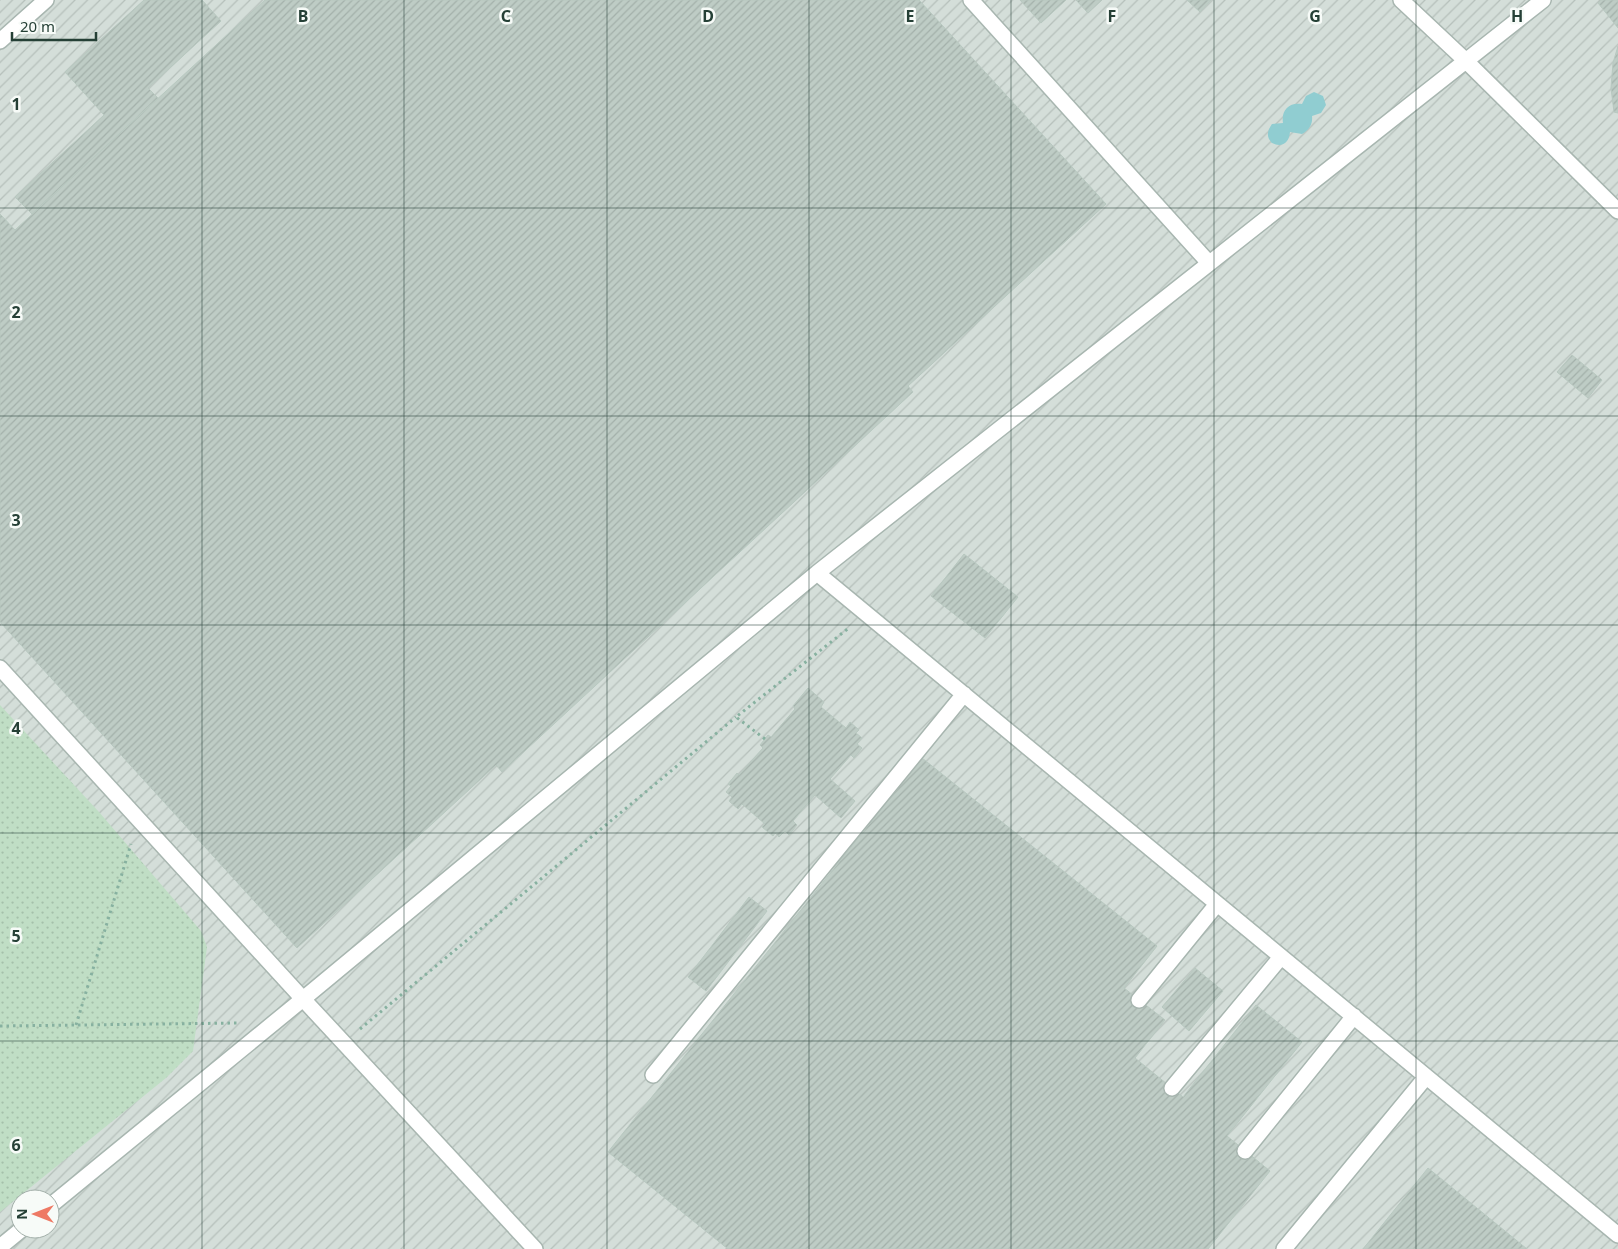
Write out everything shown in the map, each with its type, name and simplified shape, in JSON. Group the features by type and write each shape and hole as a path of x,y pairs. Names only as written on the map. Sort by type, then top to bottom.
{"lane":[{"path":"0,41 46,0"},
{"path":"971,0 1209,263"},
{"path":"1401,0 1466,60 1618,211"},
{"path":"60,1198 817,573 1543,0"},
{"path":"817,573 1618,1235"},
{"path":"0,668 343,1043 535,1249"},
{"path":"653,1075 964,694"},
{"path":"1139,1000 1217,904"},
{"path":"1172,1088 1281,957"},
{"path":"1245,1151 1354,1016"},
{"path":"1284,1249 1426,1077"},
{"path":"0,1247 10,1239"}],"path":[{"path":"343,1043 736,717 866,614"},
{"path":"736,717 765,739"},
{"path":"76,1025 138,819"},
{"path":"0,1026 274,1022"}],"shaded area":[{"path":"0,0 1618,0 1618,1249 0,1249"}],"green space":[{"path":"0,705 99,812 201,931 207,947 193,1051 166,1078 28,1189 10,1189 10,1204 0,1212"}],"water":[{"path":"1314,92 1323,96 1326,105 1321,113 1312,116 1309,129 1302,134 1290,132 1287,142 1282,145 1272,143 1268,134 1272,124 1283,123 1283,114 1287,108 1293,104 1302,104 1306,96"}],"building":[{"path":"144,0 202,0 221,21 148,88 158,98 32,214 15,197 104,115 65,72"},
{"path":"265,0 919,0 1106,204 908,386 913,392 502,772 496,765 297,948 0,622 0,214 15,230"},
{"path":"1020,0 1066,0 1041,23"},
{"path":"1076,0 1102,0 1088,13"},
{"path":"1187,0 1211,0 1200,12"},
{"path":"1601,0 1618,0 1618,28 1598,3"},
{"path":"1618,46 1618,113 1614,112 1611,88 1613,63"},
{"path":"1572,355 1602,380 1588,398 1557,372"},
{"path":"964,554 1018,597 985,638 931,596"},
{"path":"808,688 824,702 821,707 846,728 850,722 859,730 856,733 862,738 857,744 862,748 854,758 851,755 830,779 855,801 841,818 815,795 793,821 797,825 789,835 785,831 779,837 775,833 773,836 762,827 765,824 742,804 738,809 729,801 732,797 726,792 731,786 728,784 737,773 739,775 763,748 760,745 768,735 771,737 795,709 793,706"},
{"path":"922,758 1157,946 1124,988 1165,1020 1135,1058 1183,1097 1256,1005 1302,1042 1227,1136 1270,1171 1208,1249 728,1249 608,1152"},
{"path":"749,897 767,911 706,991 688,977"},
{"path":"1195,968 1223,991 1189,1031 1162,1007"},
{"path":"1428,1168 1527,1249 1363,1249"}]}
